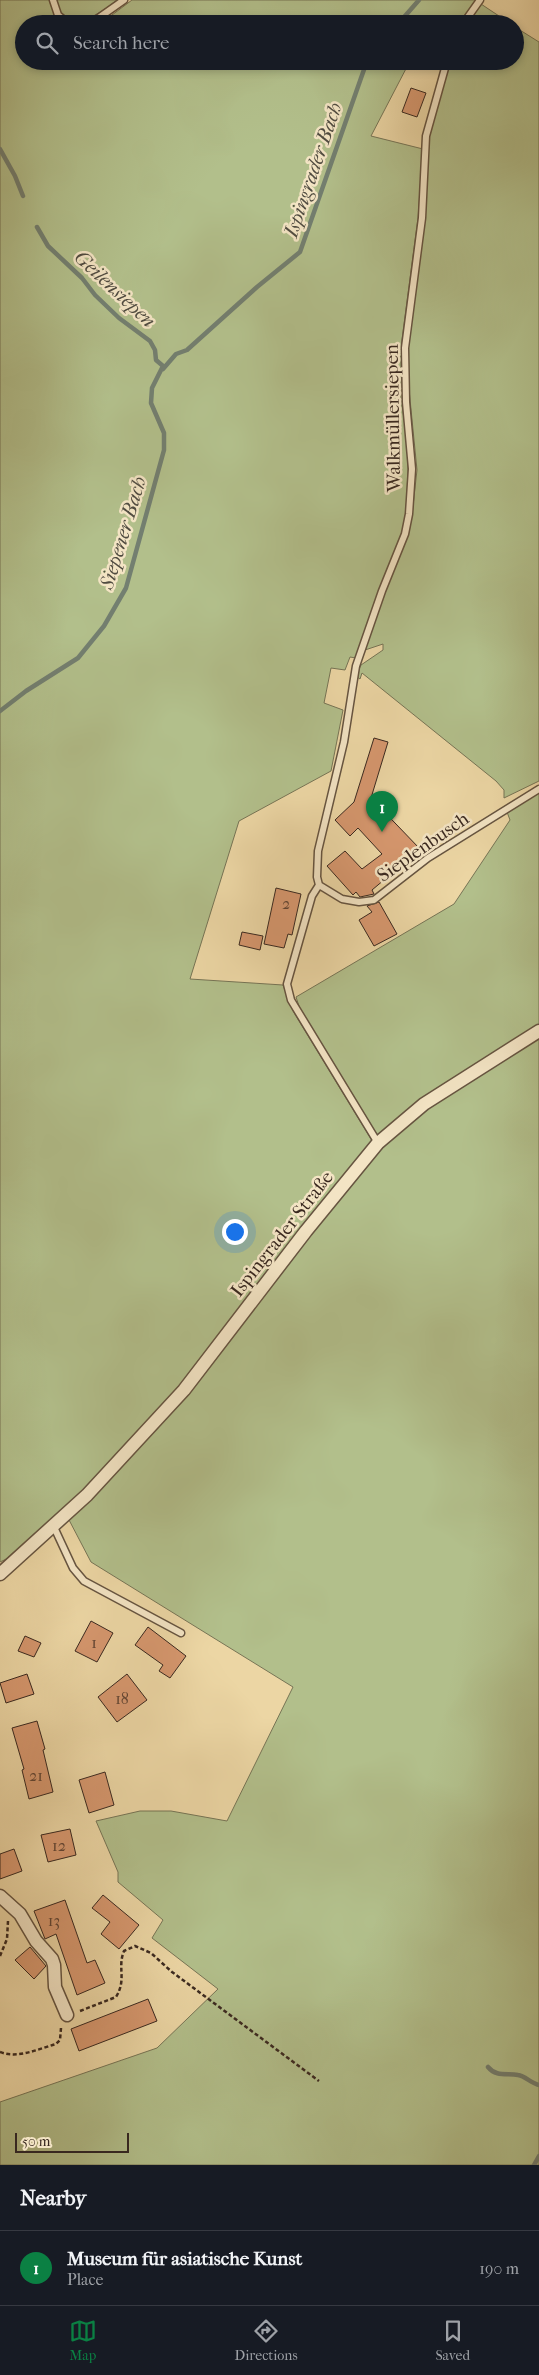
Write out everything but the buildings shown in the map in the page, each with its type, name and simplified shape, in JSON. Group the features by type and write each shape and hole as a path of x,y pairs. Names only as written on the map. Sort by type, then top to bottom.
{"street":[{"name":"Ispingrader Straße","path":"0,1574 87,1494 184,1390 306,1231 378,1143 424,1104 539,1031"},
{"path":"3,1898 20,1914 36,1941 52,1959 54,1965 54,1987 67,2015"}],"lane":[{"path":"53,0 58,15"},
{"path":"103,15 124,0"},
{"path":"469,15 480,0"},
{"name":"Walkmüllersiepen","path":"320,885 317,877 318,851 344,742 356,666 382,591 405,534 409,514 412,470 406,402 405,348 422,218 426,136 444,70"},
{"name":"Sieplenbusch","path":"320,885 342,899 359,902 374,900 428,858 539,789"},
{"path":"320,885 312,896 287,984 295,1010 378,1143"},
{"path":"53,1525 74,1568 84,1581 181,1633"}],"path":[{"path":"0,1956 7,1940 8,1924 3,1898"},
{"path":"0,2052 8,2055 19,2055 56,2044 60,2040 61,2025 67,2015 116,1997 123,1980 121,1957 124,1951 135,1946 151,1953 172,1972 319,2081"}],"green space":[{"path":"0,0 49,0 55,15 15,15 15,70 405,70 371,136 423,149 418,218 401,347 401,398 407,441 408,470 406,514 402,535 371,612 356,658 350,657 345,670 331,668 324,703 343,710 331,771 239,821 190,979 283,985 293,1011 374,1144 140,1436 19,1553 0,1562"},
{"path":"57,0 117,0 96,15 64,15"},
{"path":"132,0 476,0 465,15 112,15"},
{"path":"481,4 498,15 473,15"},
{"path":"524,33 539,42 539,781 504,798 504,790 496,781 362,673 360,679 356,676 361,665 383,650 383,644 365,650 385,591 409,532 412,515 417,470 408,379 408,348 423,233 427,141 448,70 524,70"},
{"path":"539,793 539,1029 379,1138 300,1009 296,997 454,904 510,820 507,812"},
{"path":"539,1034 539,2165 0,2165 0,2102 157,2048 218,1989 152,1938 163,1920 118,1882 118,1872 96,1821 140,1811 171,1811 227,1821 293,1687 91,1562 68,1518 249,1311 384,1142 411,1116"}],"waterway":[{"name":"Ispingrader Bach","path":"406,15 419,0"},
{"name":"Ispingrader Bach","path":"163,369 176,354 187,350 257,287 300,252 364,70"},
{"name":"Geilensiepen","path":"0,149 15,176 23,196"},
{"name":"Siepener Bach","path":"0,711 26,691 78,658 104,626 126,588 164,450 164,433 151,403 152,388 163,366 156,360 155,350 150,341 119,318 95,295 82,278 48,246 37,227"},
{"path":"488,2067 502,2074 521,2076 539,2085"},
{"path":"534,2165 539,2156"}],"place":[{"name":"Museum für asiatische Kunst","path":"382,832"}]}
